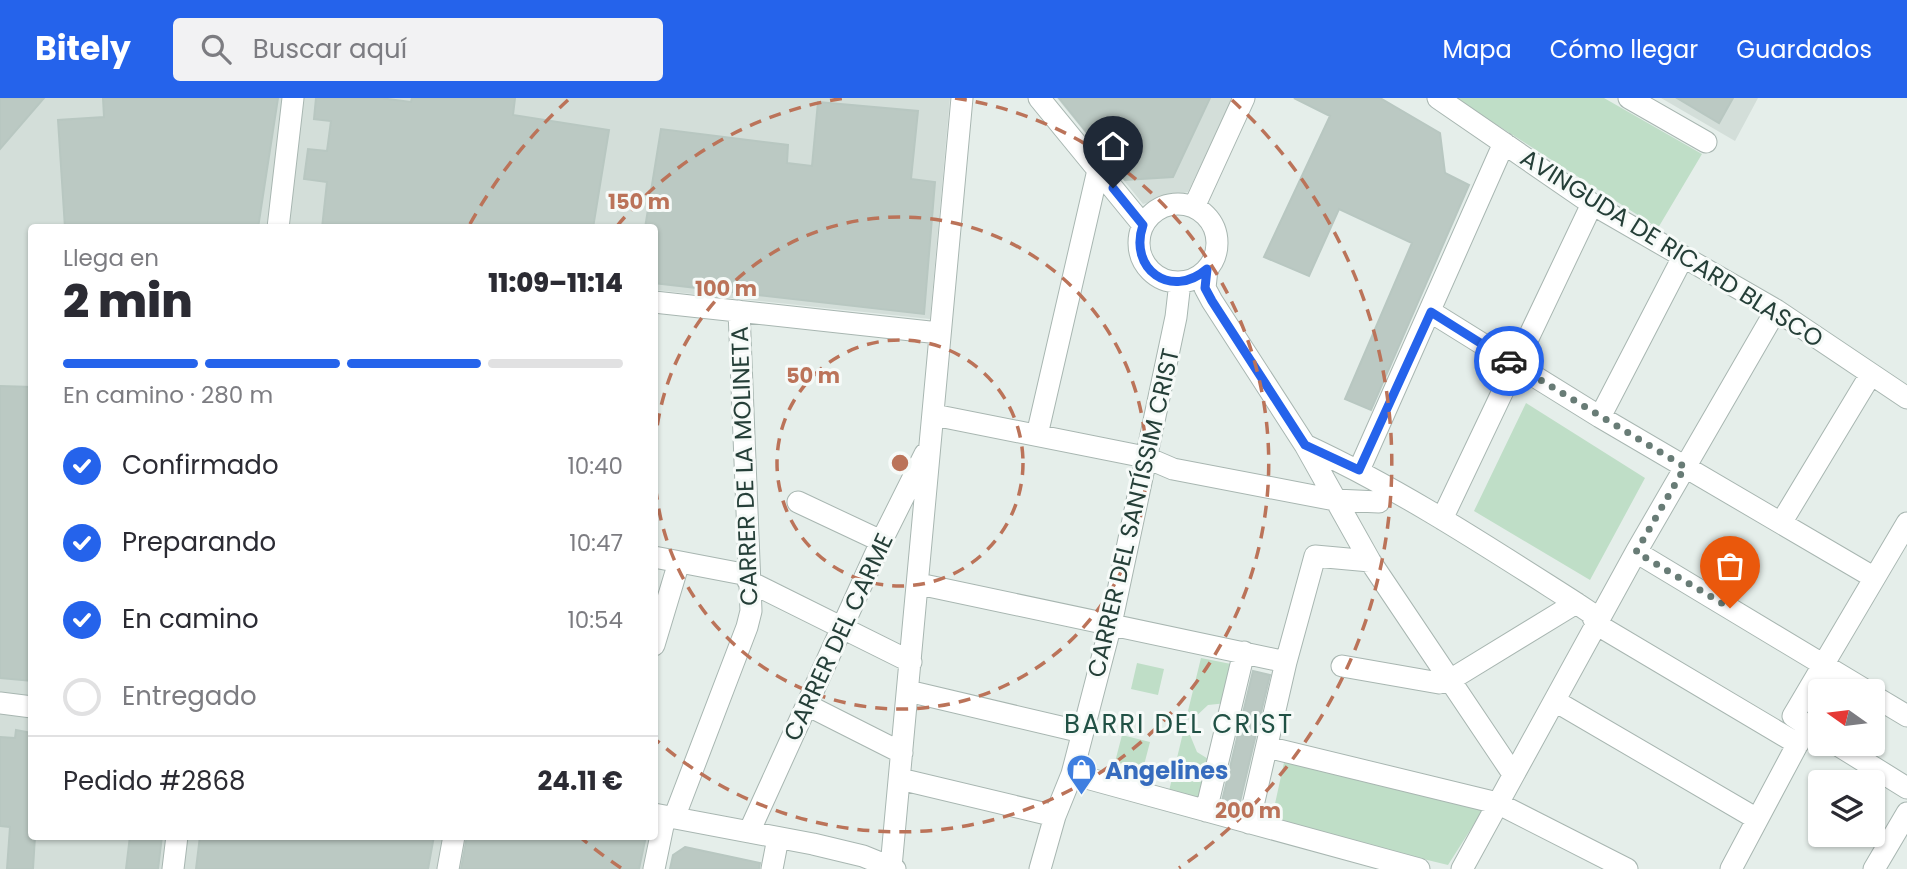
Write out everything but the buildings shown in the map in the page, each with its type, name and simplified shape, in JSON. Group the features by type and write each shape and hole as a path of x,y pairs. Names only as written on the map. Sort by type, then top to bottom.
{"street":[{"path":"278,224 293,98"},
{"path":"1039,98 1143,225"},
{"path":"1194,207 1244,98"},
{"name":"AVINGUDA DE RICARD BLASCO","path":"1438,98 1592,204 1776,310 1907,398"},
{"path":"1629,98 1706,142"},
{"path":"665,816 778,838 849,861 893,868 939,333 964,103"},
{"path":"1359,470 1504,143"},
{"path":"1037,435 1098,170"},
{"path":"1193,277 1215,253 1216,235 1208,218 1194,207 1174,204 1165,206 1143,225 1139,245 1145,264 1160,278 1193,277 1205,288 1305,445 1370,561 1513,774"},
{"path":"1442,519 1592,204"},
{"path":"1601,418 1683,257"},
{"name":"CARRER DEL SANTÍSSIM CRIST","path":"1040,869 1055,816 1072,774 1111,624 1176,317 1193,277"},
{"path":"658,302 939,333"},
{"path":"1462,869 1636,552 1776,310"},
{"name":"CARRER DE LA MOLINETA","path":"654,869 665,816 747,627 751,611 739,311"},
{"path":"1431,312 1601,418 1873,577"},
{"path":"1782,523 1871,374"},
{"path":"934,415 1145,457 1173,469 1335,500 1379,502 1402,496"},
{"name":"CARRER DEL CARME","path":"749,832 881,541 931,443"},
{"path":"1305,445 1359,470 1442,519 1591,613 1596,624 1808,735"},
{"path":"797,502 881,541"},
{"path":"1355,537 1379,502"},
{"path":"895,513 924,526"},
{"path":"1815,679 1907,523"},
{"path":"1636,552 1847,679"},
{"path":"1248,823 1286,662 1315,556 1370,561"},
{"path":"658,558 748,578 911,662"},
{"path":"658,632 679,562"},
{"path":"919,584 1286,662"},
{"path":"1342,666 1428,683 1450,680 1576,603"},
{"path":"1206,811 1244,652"},
{"path":"1808,690 1793,716 1808,735"},
{"path":"908,691 1082,733"},
{"path":"1555,701 1757,819"},
{"path":"0,703 28,706"},
{"path":"1885,703 1907,716"},
{"path":"807,705 902,753"},
{"path":"1731,869 1757,819 1808,735"},
{"path":"1267,747 1497,803 1627,869"},
{"path":"1855,756 1907,788"},
{"path":"1072,774 1419,869"},
{"path":"900,779 1055,816"},
{"path":"1874,869 1907,813"},
{"path":"772,869 778,838"},
{"path":"173,869 177,840"},
{"path":"448,869 453,840"}],"shaded area":[{"path":"0,98 950,98 930,319 658,290 658,224 28,224 28,840 654,840 650,869 0,869"},
{"path":"1057,98 1233,98 1188,192 1143,204"},
{"path":"1661,98 1758,98 1735,141"}],"green space":[{"path":"1455,98 1604,98 1702,154 1658,228"},
{"path":"1526,403 1645,478 1590,580 1474,511"},
{"path":"1201,658 1236,665 1227,703 1208,705 1192,720 1186,719"},
{"path":"1137,663 1164,669 1158,695 1131,689"},
{"path":"1183,733 1190,735 1197,752 1213,762 1204,800 1169,791"},
{"path":"1122,735 1150,742 1143,769 1115,762"},
{"path":"1285,758 1483,810 1448,865 1271,822"}],"way so far":[{"path":"1509,361 1685,467 1636,552 1730,608"}],"place":[{"name":"Angelines","path":"1082,797"}],"district":[{"name":"BARRI DEL CRIST","path":"1179,724"}],"route":[{"path":"1113,188 1143,225 1139,245 1145,264 1160,278 1180,282 1193,279 1207,269 1205,288 1212,301 1305,445 1359,470 1431,312 1509,361"}]}
